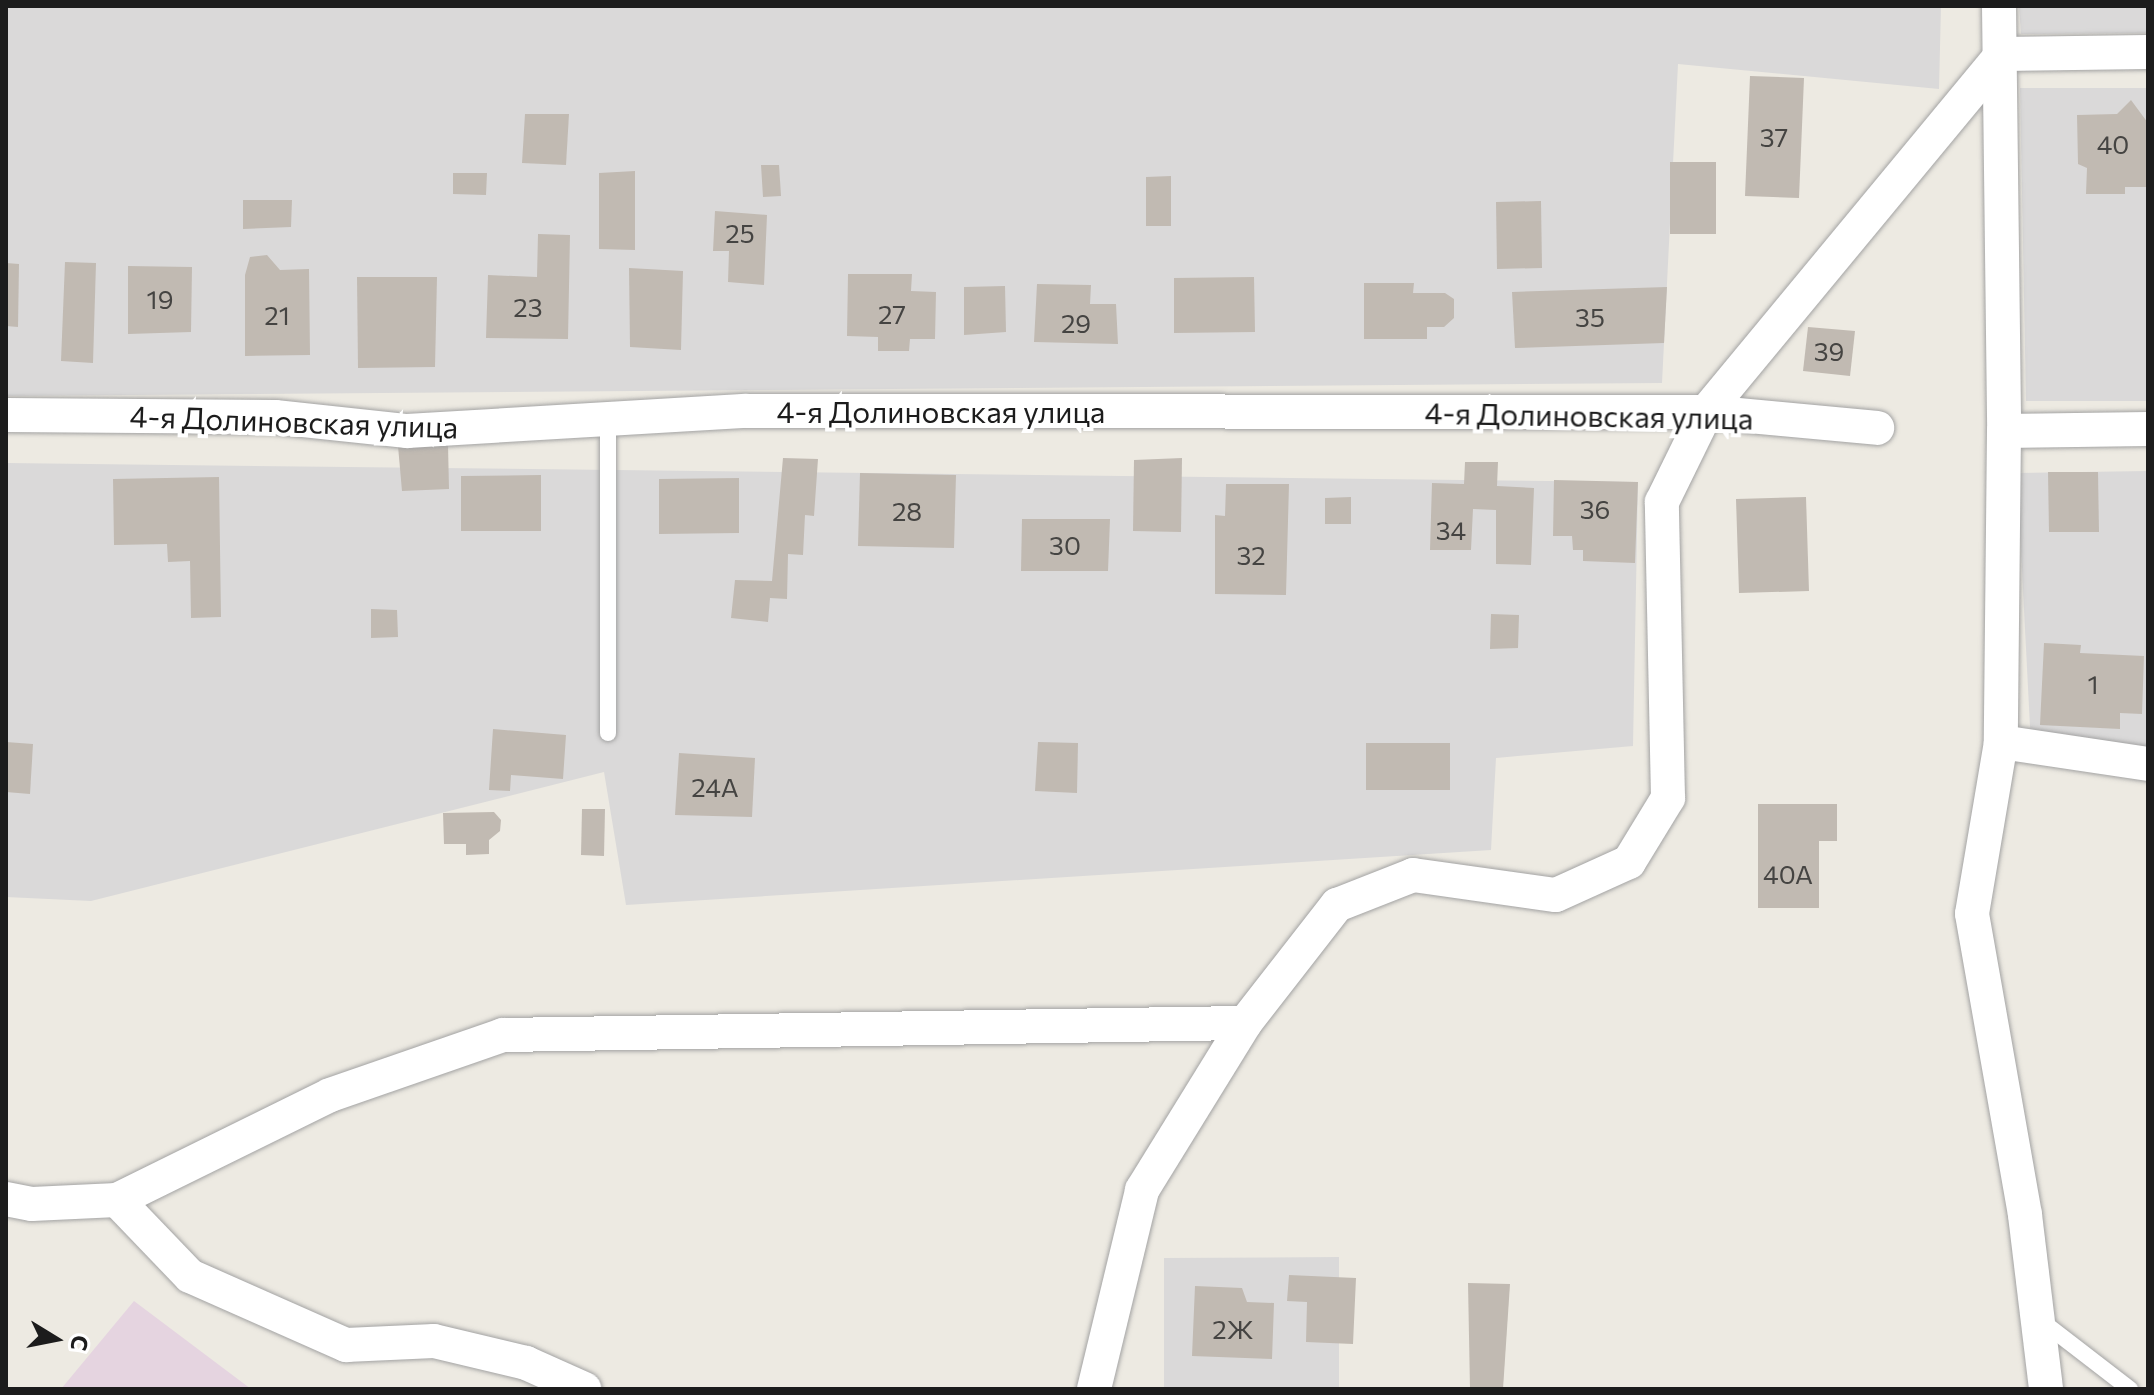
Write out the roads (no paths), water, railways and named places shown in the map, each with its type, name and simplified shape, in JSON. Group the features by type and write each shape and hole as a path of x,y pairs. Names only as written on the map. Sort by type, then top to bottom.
{"street":[{"path":"1999,6 2002,54 2004,431 2001,742 1972,914 2038,1319 2046,1389"},
{"path":"1093,1387 1142,1190 1245,1023 1337,905 1413,875 1556,895 1629,862 1668,798 1662,502 1706,412 2002,54 2148,52"},
{"name":"4-я Долиновская улица","path":"6,415 275,417 407,431 746,411 1706,412 1877,428"},
{"path":"2004,431 2148,429"},
{"path":"2001,742 2148,764"},
{"path":"6,1199 32,1204 117,1200 330,1095 503,1035 1245,1023"},
{"path":"117,1200 190,1276 346,1345 434,1341 526,1363 584,1389"}],"lane":[{"path":"608,419 608,733"},
{"path":"2038,1319 2130,1389"}]}
